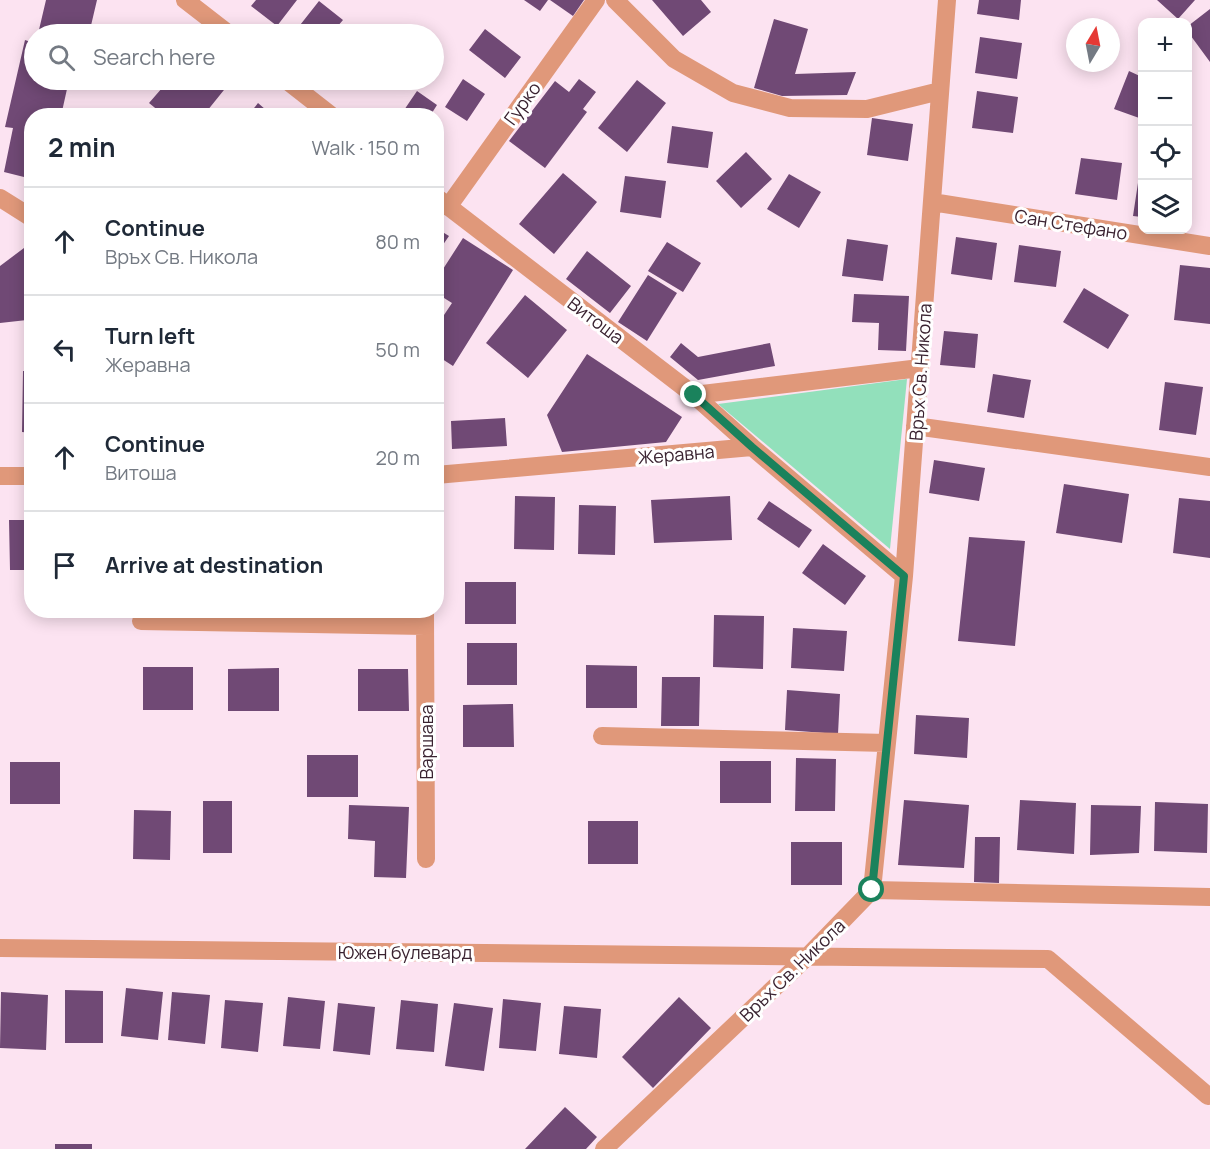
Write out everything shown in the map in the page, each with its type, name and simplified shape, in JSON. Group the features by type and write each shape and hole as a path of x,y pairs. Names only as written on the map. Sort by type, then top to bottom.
{"street":[{"path":"185,0 216,24"},
{"name":"Гурко","path":"444,199 596,0"},
{"path":"615,0 674,59 733,93 790,108 867,109 940,91"},
{"name":"Връх Св. Никола","path":"604,1149 809,956 872,890 904,576 947,0"},
{"path":"299,90 322,108"},
{"path":"0,198 24,213"},
{"name":"Сан Стефано","path":"932,202 1210,246"},
{"name":"Витоша","path":"444,204 694,395 752,447"},
{"path":"694,395 920,368"},
{"path":"915,426 1210,468"},
{"path":"752,447 904,576"},
{"name":"Жеравна","path":"444,474 752,447"},
{"path":"0,476 24,476"},
{"name":"Варшава","path":"141,621 425,618 426,859"},
{"path":"602,736 887,743"},
{"path":"872,890 1210,897"},
{"name":"Южен булевард","path":"0,948 1048,959 1208,1096"}],"green space":[{"path":"907,379 890,549 718,404"}],"building":[{"path":"46,0 97,0 91,24 40,24"},
{"path":"256,0 297,0 279,24 274,24 251,6"},
{"path":"524,0 548,0 540,11"},
{"path":"550,0 584,0 573,16"},
{"path":"652,0 701,0 711,12 683,36"},
{"path":"979,0 1021,0 1019,20 977,14"},
{"path":"1157,0 1195,0 1177,18"},
{"path":"319,1 343,20 340,24 301,24"},
{"path":"1210,9 1210,62 1192,37 1192,23"},
{"path":"774,19 808,29 795,74 856,72 847,95 782,96 754,88"},
{"path":"485,29 521,57 505,78 469,50"},
{"path":"980,37 1022,43 1017,79 975,73"},
{"path":"24,44 24,90 67,90 63,108 24,108 24,177 4,172 13,128 5,127"},
{"path":"1129,71 1138,75 1138,118 1114,109"},
{"path":"463,79 485,94 467,121 445,107"},
{"path":"579,79 596,92 583,109 587,112 545,168 509,141 555,81 569,92"},
{"path":"637,80 666,103 627,152 598,128"},
{"path":"160,90 224,90 209,108 155,108 149,103"},
{"path":"417,91 437,105 435,108 405,108"},
{"path":"977,91 1018,97 1013,133 972,128"},
{"path":"258,103 264,108 254,108"},
{"path":"872,118 913,124 908,161 867,155"},
{"path":"672,126 713,132 708,168 667,163"},
{"path":"746,152 772,179 741,208 716,181"},
{"path":"1081,158 1122,163 1117,200 1075,194"},
{"path":"563,173 597,202 554,254 519,224"},
{"path":"789,174 821,192 799,228 767,209"},
{"path":"625,176 666,181 661,218 620,212"},
{"path":"1138,183 1138,217 1133,216"},
{"path":"444,233 449,236 444,243"},
{"path":"956,237 997,243 992,280 951,274"},
{"path":"463,238 513,270 453,366 444,360 444,315 452,303 444,298 444,268"},
{"path":"847,239 888,245 883,281 842,276"},
{"path":"667,242 701,263 683,292 648,271"},
{"path":"1019,245 1061,251 1056,287 1014,282"},
{"path":"24,248 24,320 0,323 0,266"},
{"path":"587,251 631,286 610,313 566,279"},
{"path":"1180,265 1210,268 1210,324 1174,320"},
{"path":"648,275 677,293 647,341 618,322"},
{"path":"1084,288 1129,315 1108,349 1063,322"},
{"path":"854,294 909,296 906,351 878,350 879,323 852,322"},
{"path":"525,295 567,330 528,378 486,343"},
{"path":"944,331 978,334 975,368 940,365"},
{"path":"681,343 698,357 770,343 775,366 698,380 670,357"},
{"path":"587,354 682,417 666,442 562,452 547,415"},
{"path":"23,371 24,371 24,432 22,432"},
{"path":"993,374 1031,380 1024,418 987,412"},
{"path":"1165,382 1203,387 1196,435 1159,430"},
{"path":"505,418 507,446 452,449 451,421"},
{"path":"934,460 985,468 979,501 929,493"},
{"path":"1064,484 1129,494 1122,543 1056,533"},
{"path":"515,496 555,497 554,550 514,549"},
{"path":"730,496 732,540 654,543 651,500"},
{"path":"1179,498 1210,501 1210,558 1173,553"},
{"path":"769,501 812,530 799,548 757,519"},
{"path":"579,505 616,506 615,555 578,554"},
{"path":"9,520 24,520 24,570 10,570"},
{"path":"969,537 1025,541 1015,646 958,641"},
{"path":"823,544 866,576 845,605 802,573"},
{"path":"465,582 516,582 516,624 465,624"},
{"path":"714,615 764,616 763,669 713,667"},
{"path":"793,628 847,631 844,671 791,668"},
{"path":"467,643 517,643 517,685 467,685"},
{"path":"586,665 637,666 637,708 586,708"},
{"path":"143,667 193,667 193,710 143,710"},
{"path":"279,668 279,711 228,711 228,669"},
{"path":"358,669 408,669 409,711 358,711"},
{"path":"662,677 700,677 699,726 661,726"},
{"path":"787,690 840,694 838,734 785,730"},
{"path":"513,704 514,747 463,747 463,705"},
{"path":"916,715 969,718 967,758 914,754"},
{"path":"307,755 358,755 358,797 307,797"},
{"path":"796,758 836,759 835,811 795,811"},
{"path":"720,761 771,761 771,803 720,803"},
{"path":"10,762 60,762 60,804 10,804"},
{"path":"904,800 969,805 964,868 898,865"},
{"path":"1020,800 1076,803 1074,854 1017,850"},
{"path":"203,801 232,801 232,853 203,853"},
{"path":"1155,802 1208,804 1207,853 1154,851"},
{"path":"349,805 409,807 406,878 374,877 375,841 348,839"},
{"path":"1091,805 1141,806 1139,853 1090,855"},
{"path":"134,810 171,811 170,860 133,859"},
{"path":"588,821 638,821 638,864 588,864"},
{"path":"975,837 1000,837 999,883 974,882"},
{"path":"791,842 842,842 842,885 791,885"},
{"path":"126,988 163,992 158,1040 121,1036"},
{"path":"65,990 103,991 103,1043 65,1043"},
{"path":"1,992 48,995 46,1050 0,1048"},
{"path":"172,992 210,995 205,1044 168,1040"},
{"path":"288,997 325,1001 320,1049 283,1046"},
{"path":"679,997 711,1028 653,1088 622,1057"},
{"path":"503,999 541,1003 536,1051 499,1048"},
{"path":"225,1000 263,1003 258,1052 221,1048"},
{"path":"401,1000 438,1004 434,1052 396,1049"},
{"path":"338,1003 375,1007 370,1055 333,1051"},
{"path":"454,1003 493,1008 484,1071 445,1066"},
{"path":"564,1006 601,1009 597,1058 559,1054"},
{"path":"565,1107 597,1137 586,1149 525,1149"},
{"path":"55,1144 92,1144 92,1149 55,1149"}],"route":[{"path":"694,395 904,576 872,890"}]}
